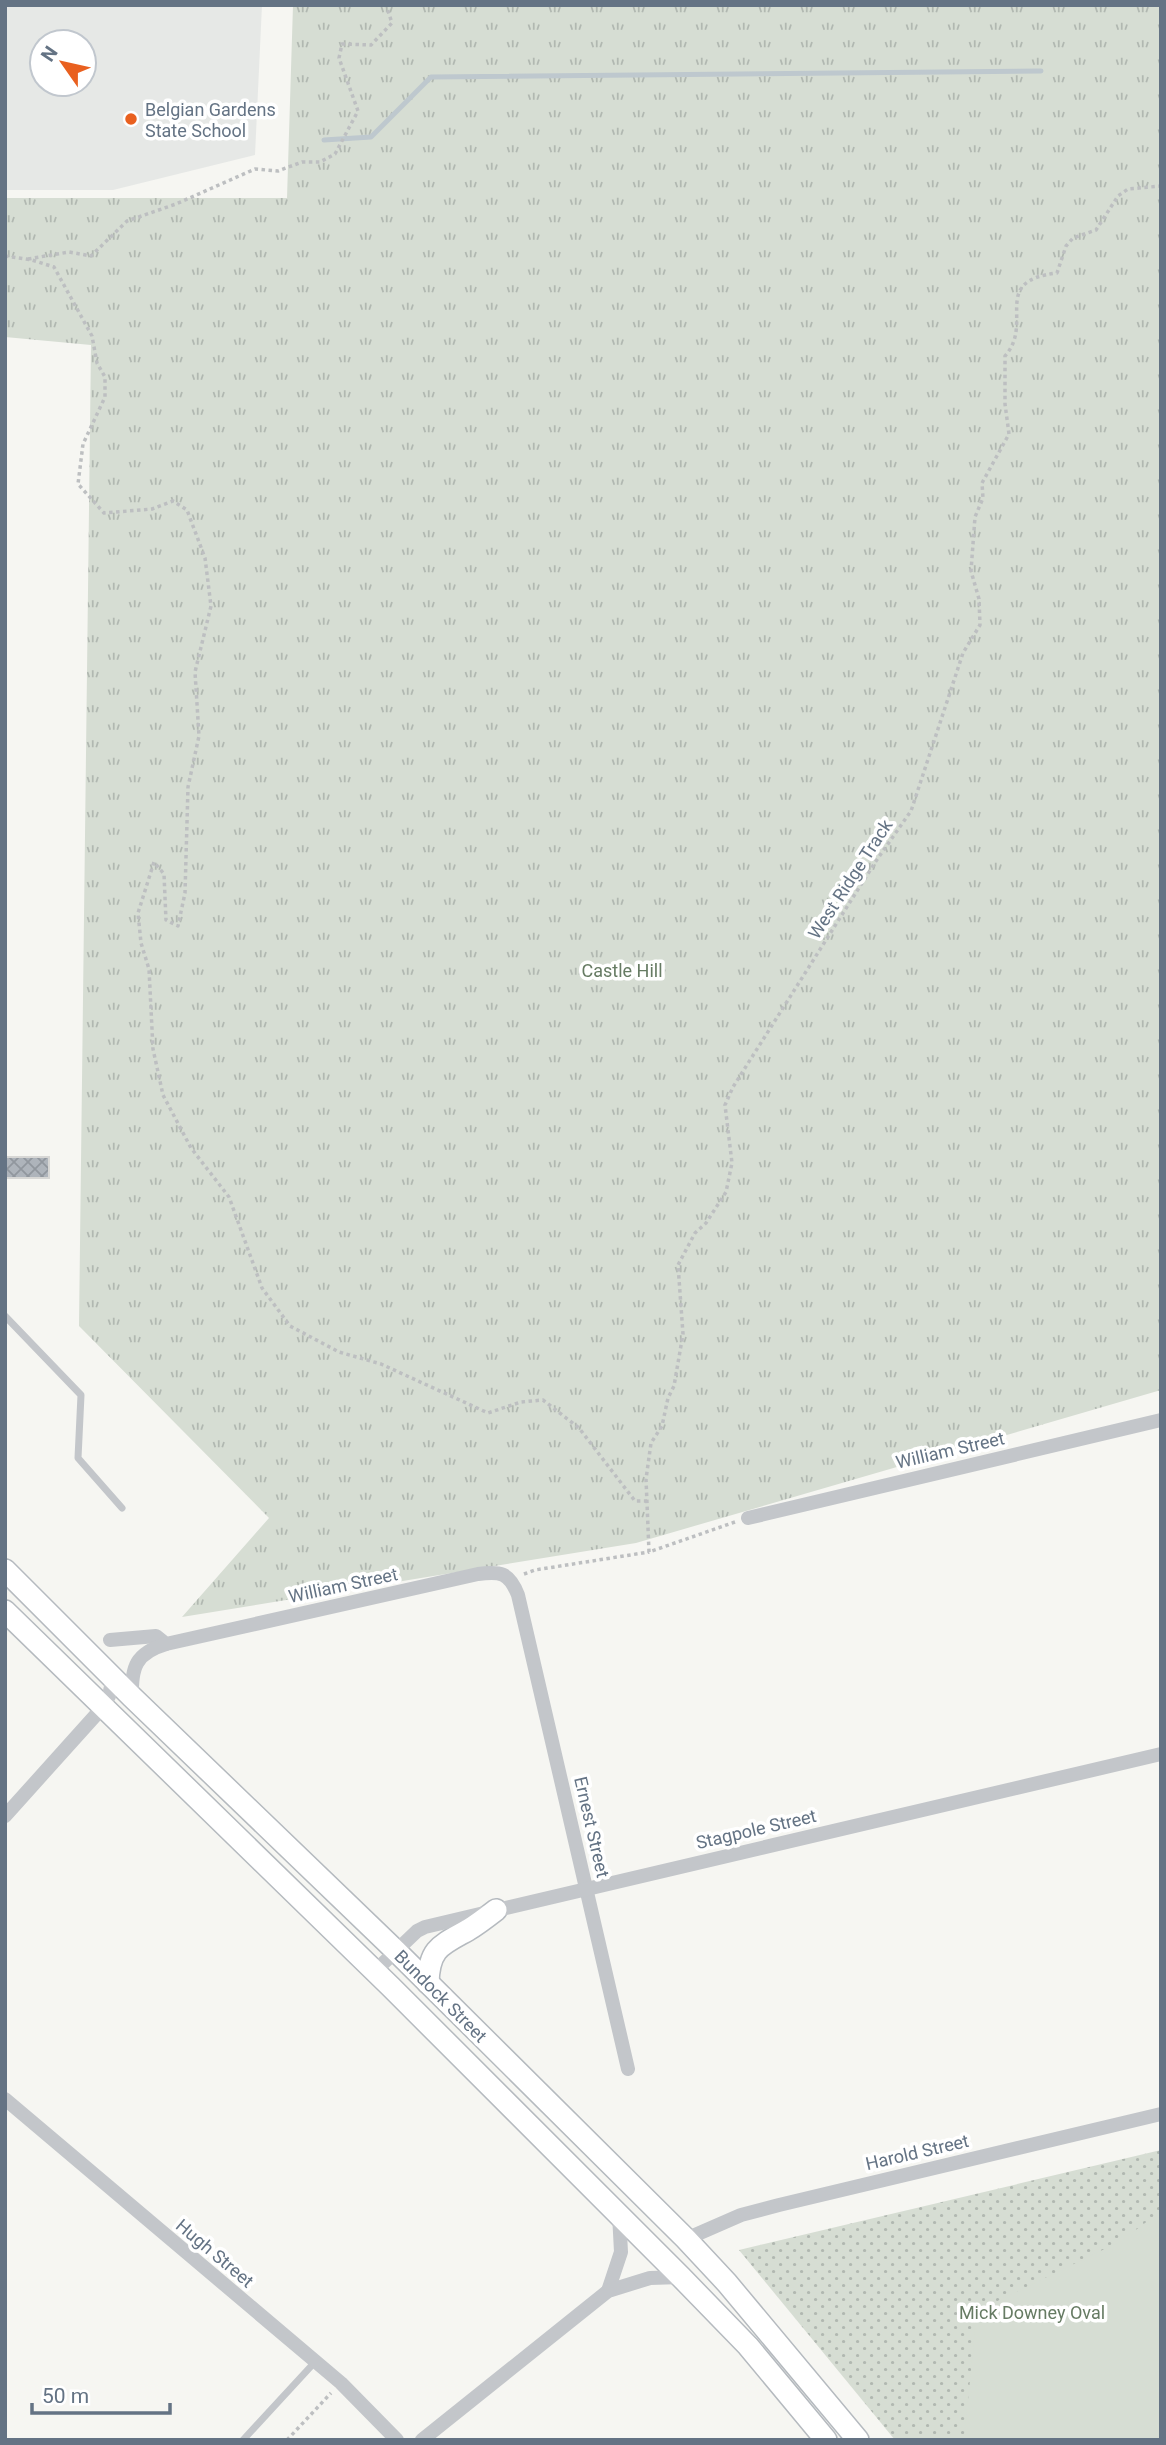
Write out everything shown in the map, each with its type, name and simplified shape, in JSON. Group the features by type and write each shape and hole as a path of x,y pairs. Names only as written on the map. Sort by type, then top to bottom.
{"main road":[{"name":"Bundock Street","path":"5,1570 132,1697 396,1951 686,2239 727,2283 858,2440"},
{"name":"Bundock Street","path":"5,1611 375,1971 619,2214 748,2346 826,2440"},
{"path":"428,1983 429,1968 442,1944 496,1910"}],"street":[{"name":"William Street","path":"748,1518 1161,1420"},
{"name":"William Street","path":"132,1697 131,1682 135,1666 150,1648 494,1572"},
{"name":"Ernest Street","path":"494,1572 502,1574 513,1583 518,1595 628,2069"},
{"name":"William Street","path":"110,1640 156,1636 166,1644"},
{"path":"5,1816 103,1707 113,1678"},
{"name":"Stagpole Street","path":"375,1971 425,1927 1161,1754"},
{"name":"Hugh Street","path":"5,2099 314,2363 341,2383 397,2440"},
{"name":"Harold Street","path":"686,2239 741,2216 779,2205 1161,2114"},
{"path":"608,2291 621,2252 619,2214"},
{"path":"422,2440 608,2291 650,2278 681,2277"}],"lane":[{"path":"5,1316 81,1395 78,1458 122,1508"},
{"path":"243,2440 314,2363"}],"path":[{"path":"25,259 69,251 91,256 127,221 176,204 254,169 278,171 302,162 320,162 335,154 358,111 339,58 342,44 371,45 392,23 386,5"},
{"name":"West Ridge Track","path":"649,1552 646,1479 651,1443 662,1426 668,1398 674,1386 683,1334 678,1265 695,1233 706,1223 726,1192 732,1163 725,1105 733,1087 876,861 911,811 963,653 980,625 979,599 971,571 975,517 983,498 982,483 1009,434 1004,404 1005,356 1013,347 1015,339 1018,292 1028,281 1040,275 1057,273 1066,246 1073,239 1096,230 1118,196 1128,189 1161,186"},
{"path":"5,256 54,267 92,336 97,363 105,377 105,397 83,444 78,484 104,513 152,509 173,501 187,510 205,558 211,606 195,672 199,736 188,787 184,893 178,926 166,920 164,874 154,862 138,913 141,943 149,969 153,1049 163,1096 191,1148 229,1197 262,1288 290,1326 339,1352 382,1364 488,1413 521,1402 542,1400 579,1428 635,1502 647,1501"},
{"path":"494,1572 519,1575 535,1570 649,1552 748,1518"},
{"path":"287,2440 341,2383"}],"shaded area":[{"name":"Belgian Gardens State School","path":"5,5 262,5 255,155 113,190 5,190"}],"green space":[{"name":"Castle Hill","path":"293,5 1161,5 1161,1390 636,1543 182,1617 269,1518 79,1326 91,345 5,337 5,198 287,198"},
{"name":"Mick Downey Oval","path":"1161,2150 1161,2440 895,2440 739,2250"},
{"path":"1157,2214 1161,2216 1161,2440 964,2440 977,2311 1121,2241"}],"building":[{"path":"5,1157 49,1157 49,1178 5,1178"}],"waterway":[{"path":"324,140 371,137 431,77 1041,71"}],"place":[{"name":"Belgian Gardens State School","path":"131,119"}]}
